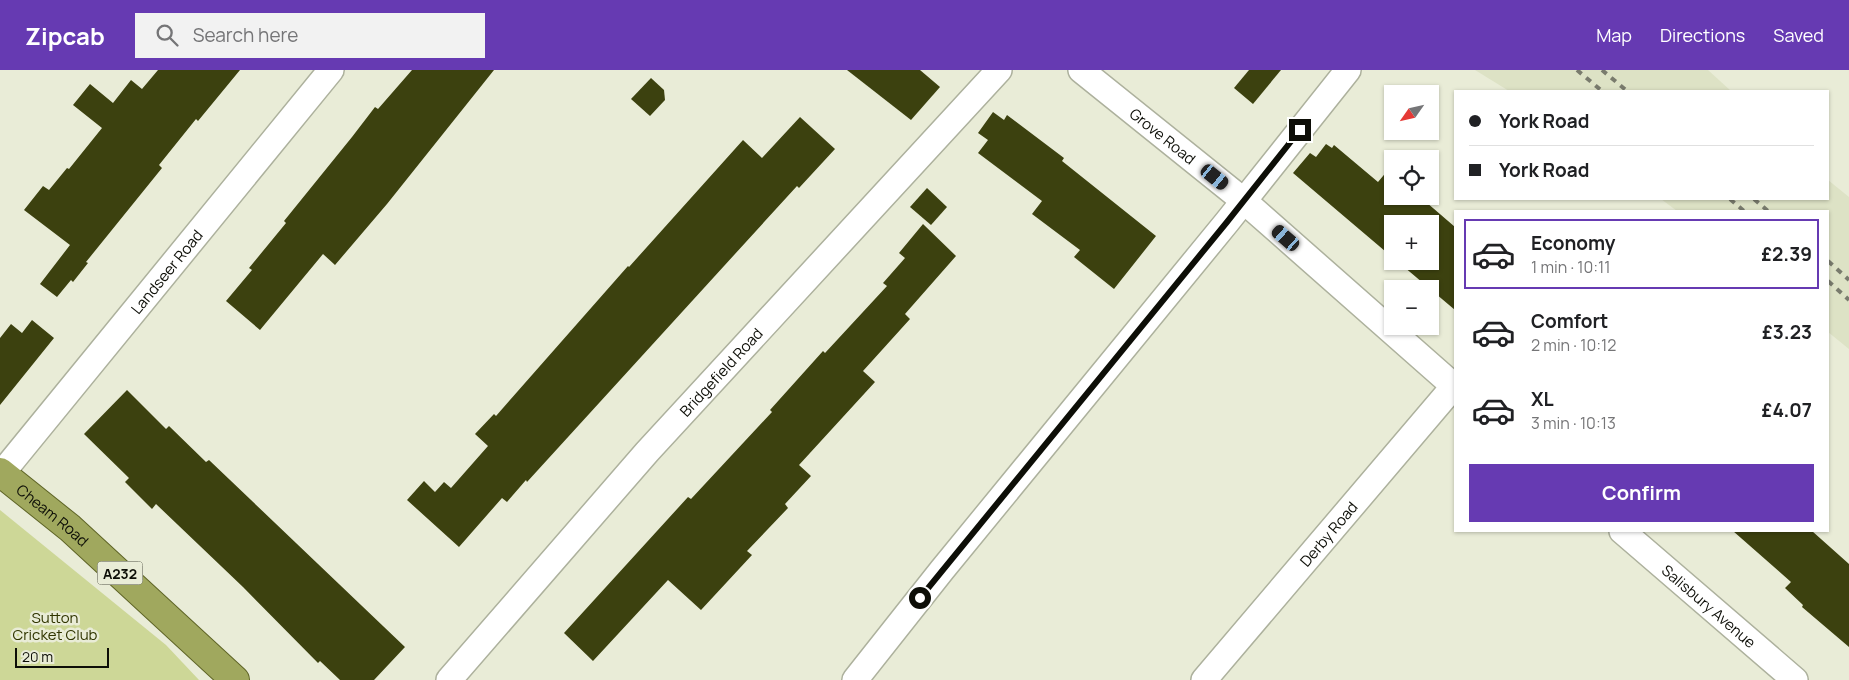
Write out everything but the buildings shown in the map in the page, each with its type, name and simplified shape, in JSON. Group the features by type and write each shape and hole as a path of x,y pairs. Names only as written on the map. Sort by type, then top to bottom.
{"highway":[{"name":"Cheam Road","path":"1,473 70,528 235,680"}],"street":[{"name":"Landseer Road","path":"1,473 331,70"},
{"name":"Bridgefield Road","path":"449,680 647,452 999,70"},
{"name":"Grove Road","path":"1081,70 1244,201"},
{"path":"855,680 1348,70"},
{"path":"1244,201 1454,386"},
{"name":"Derby Road","path":"1204,680 1454,388"},
{"name":"Salisbury Avenue","path":"1623,532 1795,680"}],"shaded area":[{"path":"1475,70 1708,70 1730,90 1507,90"},
{"path":"1829,181 1849,197 1849,349 1829,333 1829,210 1676,210 1662,200 1829,200"}],"green space":[{"name":"Sutton Cricket Club","path":"0,510 166,645 199,680 0,680"}],"railway":[{"path":"1577,70 1601,90"},
{"path":"1602,70 1626,90"},
{"path":"1731,200 1743,210"},
{"path":"1755,200 1767,210"},
{"path":"1829,262 1849,280"},
{"path":"1829,282 1849,300"}],"route":[{"path":"920,598 1300,130"}]}
